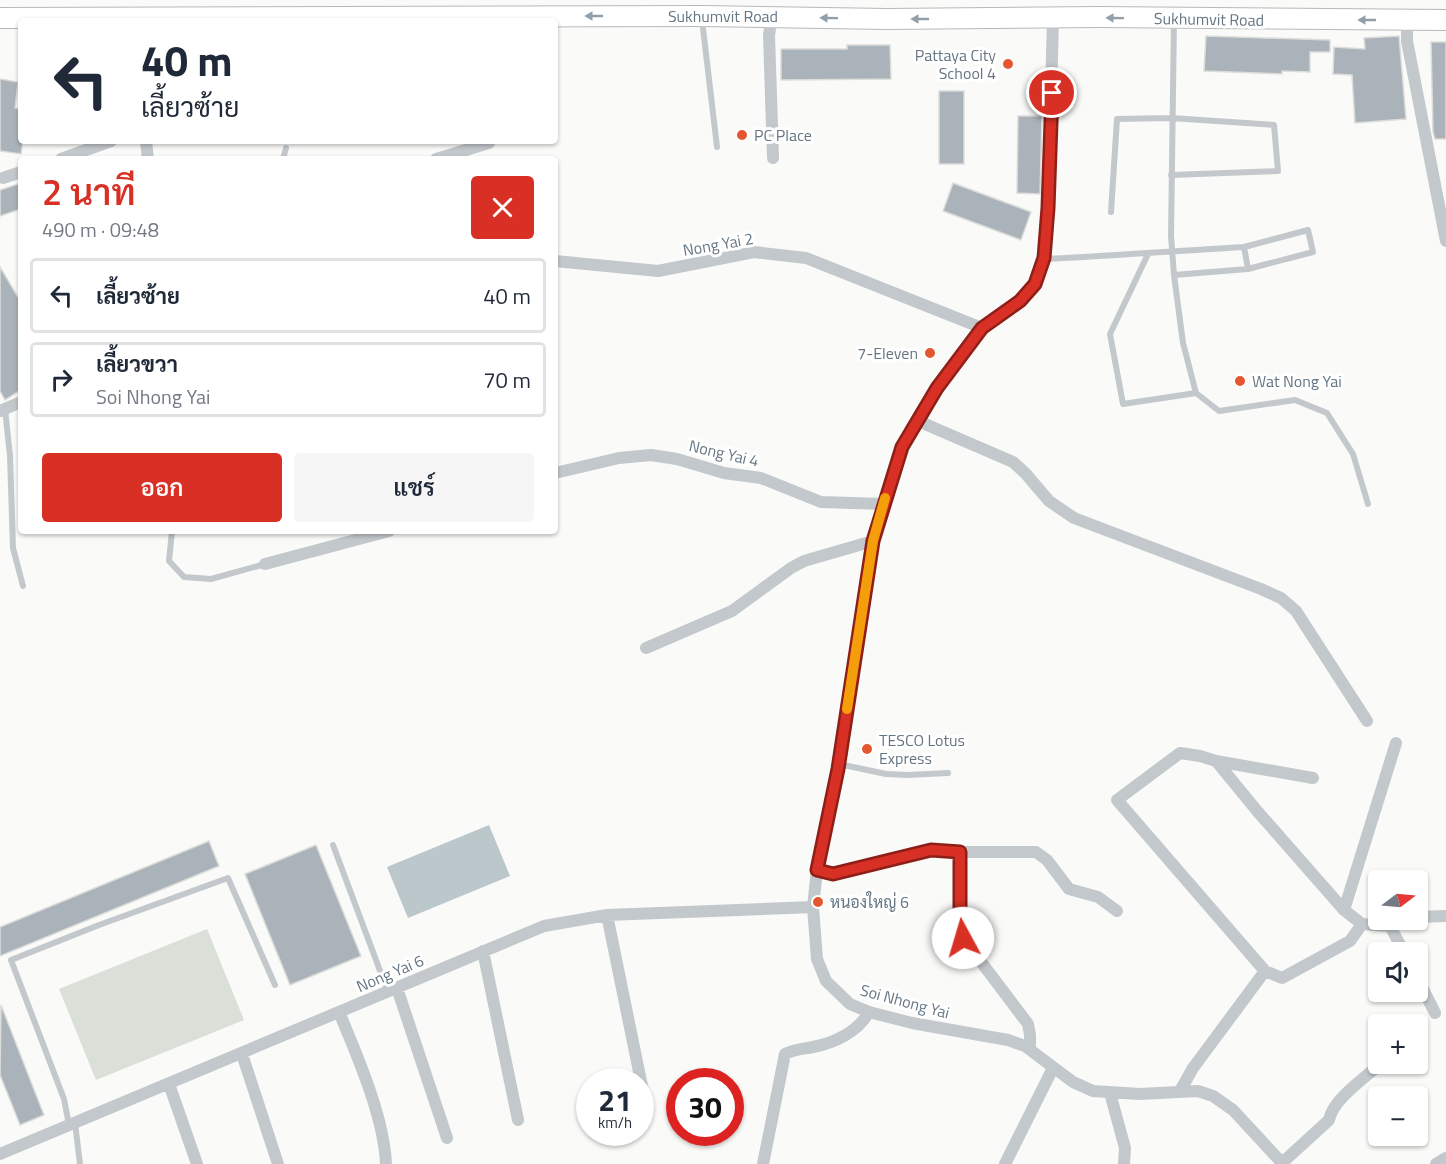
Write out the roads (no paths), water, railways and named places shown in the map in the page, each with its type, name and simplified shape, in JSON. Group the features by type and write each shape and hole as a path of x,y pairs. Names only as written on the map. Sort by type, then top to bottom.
{"highway":[{"path":"614,0 619,5 643,16"},
{"name":"Sukhumvit Road","path":"118,18 248,8 277,8 887,19 1446,20"},
{"name":"Sukhumvit Road","path":"0,18 18,18"}],"street":[{"path":"772,16 770,35 773,158"},
{"name":"Soi Nhong Yai","path":"1053,18 1048,208 1044,258 1035,284 1020,301 982,328 937,388 902,447 873,541 838,764 817,870 813,907 817,959 826,981 850,1004 869,1012 912,1023 1008,1040 1030,1050 1072,1082 1093,1091 1140,1094 1198,1091 1213,1096 1233,1110 1282,1163"},
{"path":"1407,20 1407,41 1446,240"},
{"path":"69,156 103,144"},
{"path":"446,156 486,144"},
{"path":"3,178 18,173"},
{"name":"Nong Yai 2","path":"558,261 658,271 754,252 806,258 982,328"},
{"path":"3,410 18,403"},
{"path":"918,421 1013,462 1049,501 1074,518 1281,598 1296,611 1367,722"},
{"name":"Nong Yai 4","path":"558,472 619,458 651,455 761,478 821,502 884,504"},
{"path":"265,564 378,534"},
{"path":"646,648 732,611 790,568 804,561 873,541"},
{"path":"1344,910 1396,743"},
{"path":"1313,778 1180,753 1117,800 1265,972 1282,978 1350,941 1362,924"},
{"path":"1216,761 1344,910 1362,924 1368,924"},
{"path":"817,870 833,874 931,850 1036,852 1047,860 1069,890 1098,897 1117,911"},
{"path":"960,852 960,927 963,938 1028,1024 1030,1050"},
{"name":"Nong Yai 6","path":"0,1154 544,926 607,915 813,907"},
{"path":"607,915 638,1068"},
{"path":"1428,917 1446,915"},
{"path":"483,951 518,1120"},
{"path":"1180,1091 1193,1068 1265,972"},
{"path":"393,990 447,1138"},
{"path":"1428,999 1435,1013"},
{"path":"339,1012 362,1067 385,1146 386,1164"},
{"path":"763,1164 785,1054 794,1049 815,1047 834,1041 854,1030 869,1012"},
{"path":"242,1054 278,1164"},
{"path":"1005,1164 1053,1068"},
{"path":"1282,1163 1329,1120 1330,1112 1339,1101 1369,1074"},
{"path":"169,1084 197,1164"},
{"path":"1110,1093 1125,1148 1124,1164"},
{"path":"1436,1164 1446,1158"}],"lane":[{"path":"702,16 717,147"},
{"path":"1174,19 1171,118 1172,251 1184,343 1196,393 1219,411 1295,400 1327,413 1353,454 1368,504"},
{"path":"1111,212 1117,119 1171,118 1274,125 1278,171 1172,175"},
{"path":"284,156 286,148"},
{"path":"1044,258 1244,247 1308,230 1313,252 1248,269 1174,275"},
{"path":"1244,247 1248,269"},
{"path":"1148,254 1110,334 1123,404 1196,393"},
{"path":"3,410 10,456 13,548 22,586"},
{"path":"172,534 170,561 184,577 211,579 265,564"},
{"path":"838,764 886,774 948,773"},
{"path":"333,845 393,990"},
{"path":"80,1164 64,1099 11,960 228,878 275,985"}],"place":[{"name":"Pattaya City School 4","path":"1008,64"},
{"name":"PC Place","path":"742,135"},
{"name":"7-Eleven","path":"930,353"},
{"name":"Wat Nong Yai","path":"1240,381"},
{"name":"TESCO Lotus Express","path":"867,749"},
{"name":"หนองใหญ่ 6","path":"818,902"}]}
